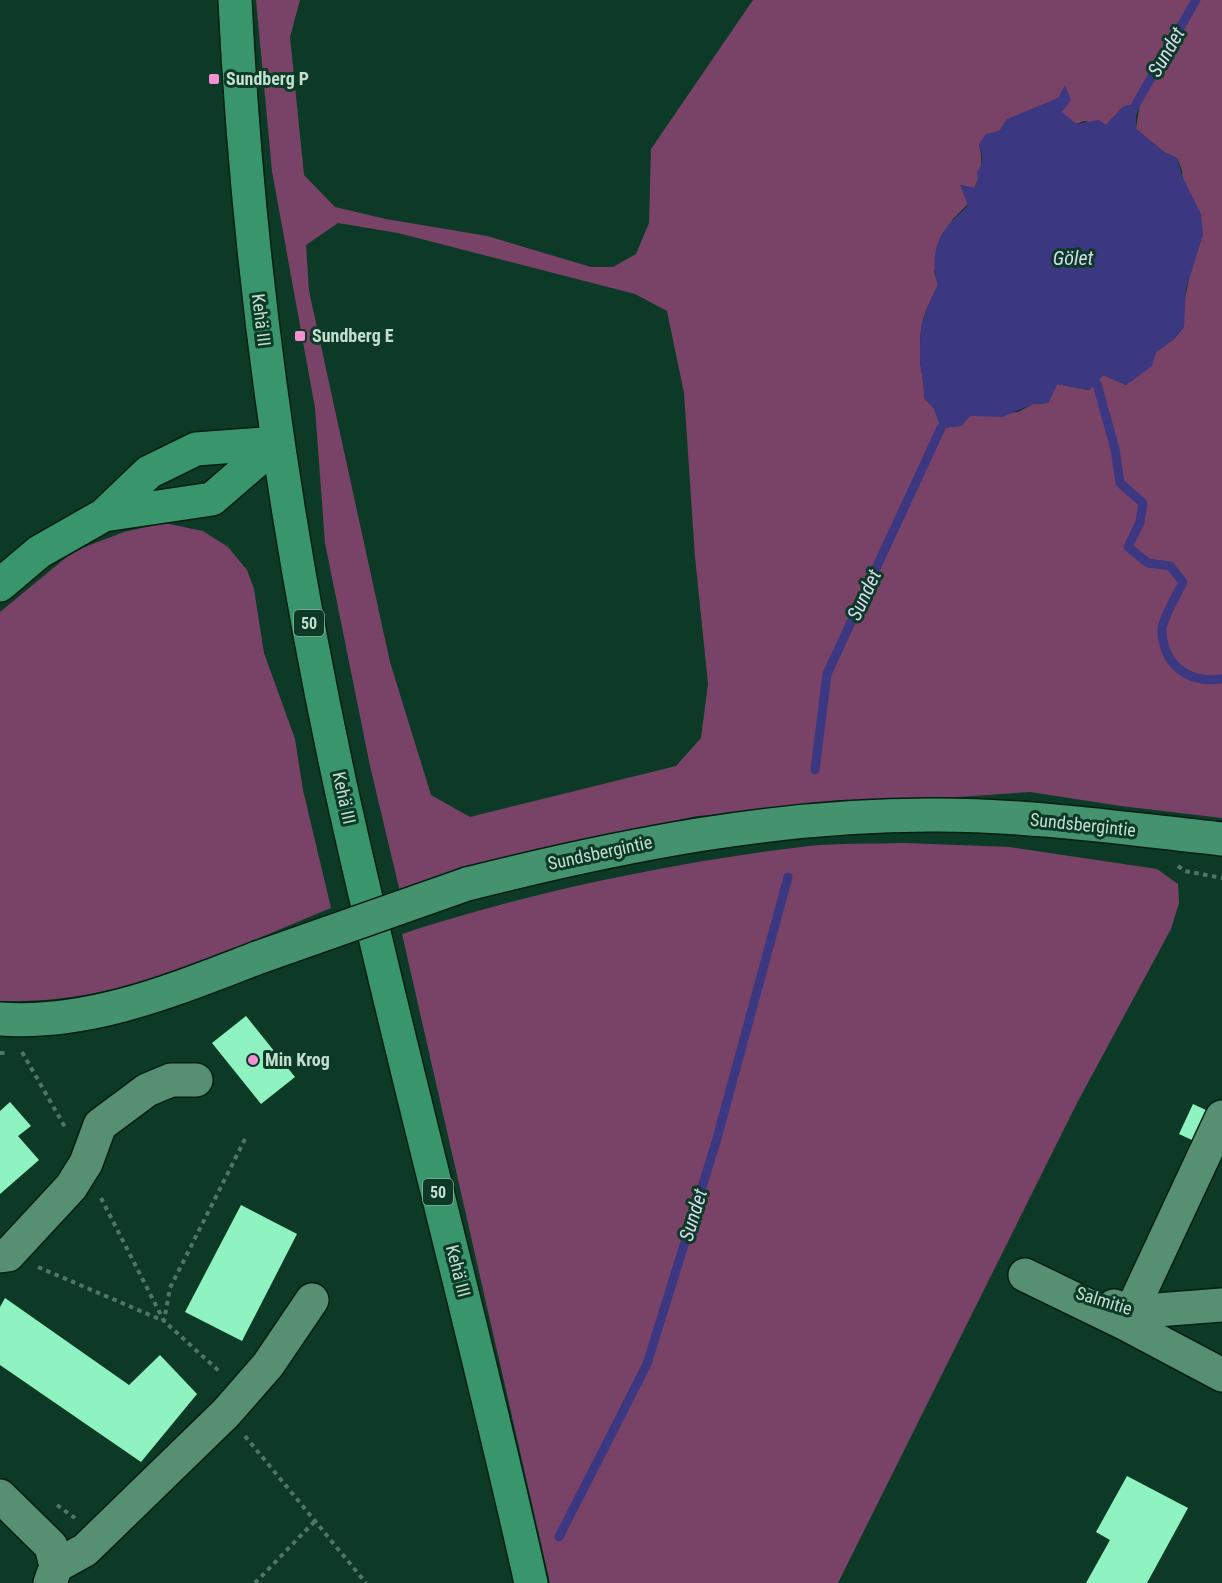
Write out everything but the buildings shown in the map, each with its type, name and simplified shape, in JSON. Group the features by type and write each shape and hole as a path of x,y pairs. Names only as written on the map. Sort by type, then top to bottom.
{"highway":[{"name":"Kehä III","path":"235,0 240,109 254,262 277,443 344,801 531,1583"},
{"path":"104,515 212,499 277,443"},
{"path":"0,585 39,552 104,515 149,472 196,449 277,443"}],"main road":[{"name":"Sundsbergintie","path":"0,1019 26,1021 71,1017 130,1005 468,884 607,851 685,836 818,818 938,814 1015,818 1222,839"}],"street":[{"path":"4,1255 71,1187 86,1163 100,1125 147,1090 171,1080 196,1080"},
{"path":"1131,1312 1222,1118"},
{"name":"Salmitie","path":"1222,1305 1131,1312 1025,1275 1126,1324 1222,1375"},
{"path":"53,1574 85,1550 226,1413 268,1365 312,1300"},
{"path":"0,1496 51,1546 53,1574"}],"path":[{"path":"1185,871 1222,878"},
{"path":"22,1052 86,1163 112,1221 164,1321 226,1378 229,1396 226,1413 366,1583"},
{"path":"164,1321 170,1288 245,1139"},
{"path":"4,1255 164,1321"},
{"path":"255,1583 314,1522"}],"shaded area":[{"path":"256,0 300,0 290,37 304,175 335,207 386,219 487,236 591,267 613,267 636,254 649,223 651,149 753,0 1222,0 1222,818 1030,792 697,816 476,865 400,892 370,766 325,543 315,408 272,171","holes":["1058,98 1061,112 1076,124 1084,121 1106,125 1123,107 1140,102 1136,129 1164,152 1177,158 1182,170 1190,275 1184,303 1184,327 1174,339 1156,352 1136,377 1126,385 1103,375 1089,390 1057,384 1048,403 1033,404 1018,412 970,416 961,426 941,428 934,408 924,398 920,361 921,334 926,312 938,285 934,271 952,220 968,204 961,185 974,188 977,183 981,167 979,144","338,223 398,233 635,294 667,311 684,393 695,557 708,684 701,738 676,766 470,817 431,795 390,662 309,291 306,245"]},
{"path":"164,523 203,531 228,547 247,570 254,589 264,653 295,739 303,790 331,908 210,958 129,985 44,1000 0,1001 0,612 74,551 124,532"},
{"path":"904,843 1010,847 1157,869 1178,884 1179,903 1171,929 1077,1103 838,1583 550,1583 402,934 551,892 655,870 808,846"}],"water":[{"name":"Gölet","path":"1065,85 1071,100 1062,112 1076,124 1099,120 1106,125 1123,107 1141,102 1136,116 1136,129 1164,152 1177,158 1182,176 1201,214 1203,235 1186,289 1184,327 1174,339 1156,352 1152,366 1126,385 1103,375 1089,390 1057,384 1048,403 1033,404 1002,417 970,416 961,426 941,428 934,408 924,398 920,356 923,319 938,285 935,260 938,244 945,229 968,205 960,185 974,188 978,181 977,172 982,159 979,144 986,134 999,131 1007,119 1058,98"}],"waterway":[{"name":"Sundet","path":"1136,104 1196,0"},
{"path":"1097,384 1115,449 1120,483 1143,503 1140,522 1128,547 1148,563 1170,566 1183,582 1163,625 1163,642 1167,653 1172,662 1188,675 1210,680 1222,679"},
{"name":"Sundet","path":"815,770 827,674 941,428"},
{"name":"Sundet","path":"559,1537 647,1364 716,1142 788,877"}],"place":[{"name":"Sundberg P","path":"214,79"},
{"name":"Sundberg E","path":"300,336"},
{"name":"Min Krog","path":"253,1060"}]}
